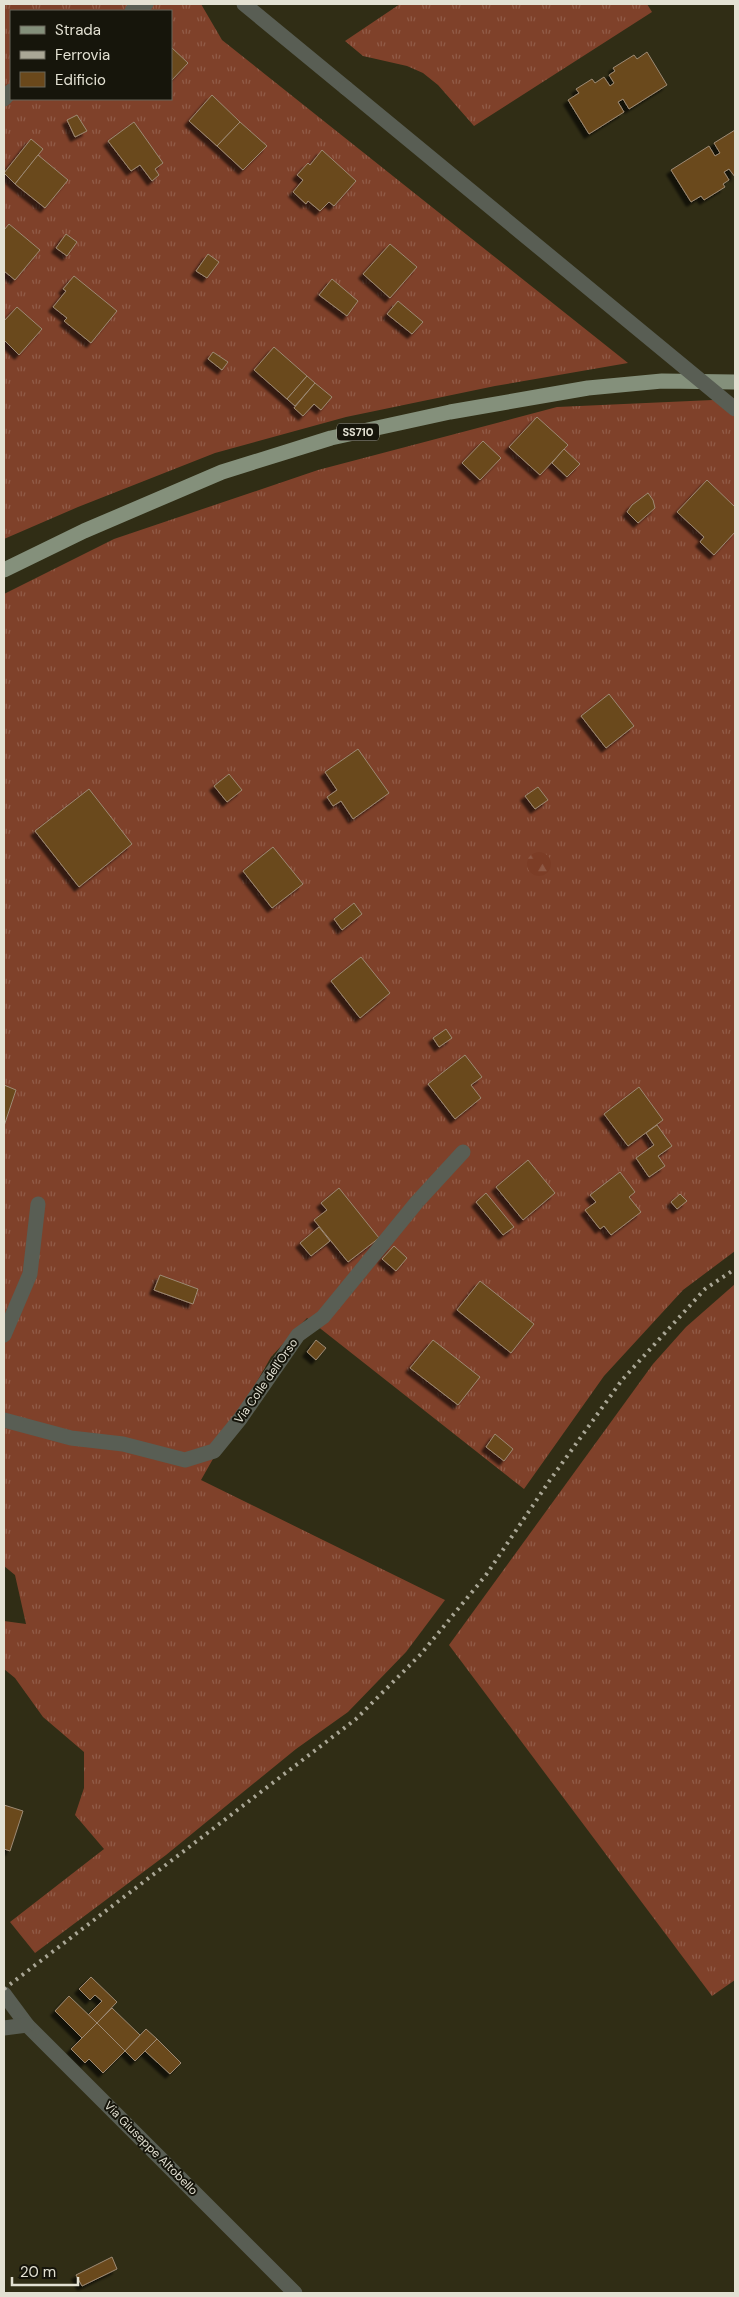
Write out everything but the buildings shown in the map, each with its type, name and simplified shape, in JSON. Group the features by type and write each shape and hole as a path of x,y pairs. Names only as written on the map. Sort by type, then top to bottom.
{"main road":[{"name":"SS710","path":"4,570 84,531 222,472 331,438 450,412 588,388 662,381 735,382"}],"street":[{"path":"134,10 146,4"},
{"path":"244,4 735,409"},
{"name":"Via Colle dell'Orso","path":"4,1420 71,1438 123,1444 185,1460 214,1451 240,1419 298,1335 323,1317 417,1202 463,1152"},
{"path":"4,1336 30,1274 38,1204"},
{"name":"Via Giuseppe Altobello","path":"7,1998 27,2025 295,2293"},
{"path":"4,2028 27,2025"}],"green space":[{"path":"4,4 201,4 222,40 628,363 495,386 346,417 215,453 78,507 4,539"},
{"path":"400,4 647,4 652,12 474,126 438,85 423,73 407,66 363,56 345,41"},
{"path":"735,399 735,1251 683,1290 604,1376 524,1489 307,1318 271,1357 201,1480 445,1600 406,1652 348,1712 296,1749 166,1855 35,1953 10,1922 104,1849 75,1815 84,1788 84,1752 43,1717 15,1678 4,1669 4,1621 26,1624 15,1575 4,1566 4,594 114,539 318,470 557,407"},
{"path":"539,852 548,855 551,864 548,873 539,876 530,873 527,864 530,855"},
{"path":"735,1284 735,1980 712,1996 449,1645 653,1364 686,1327"}],"railway":[{"path":"4,1989 356,1719 421,1654 486,1575 550,1480 622,1380 705,1289 735,1269"}]}
